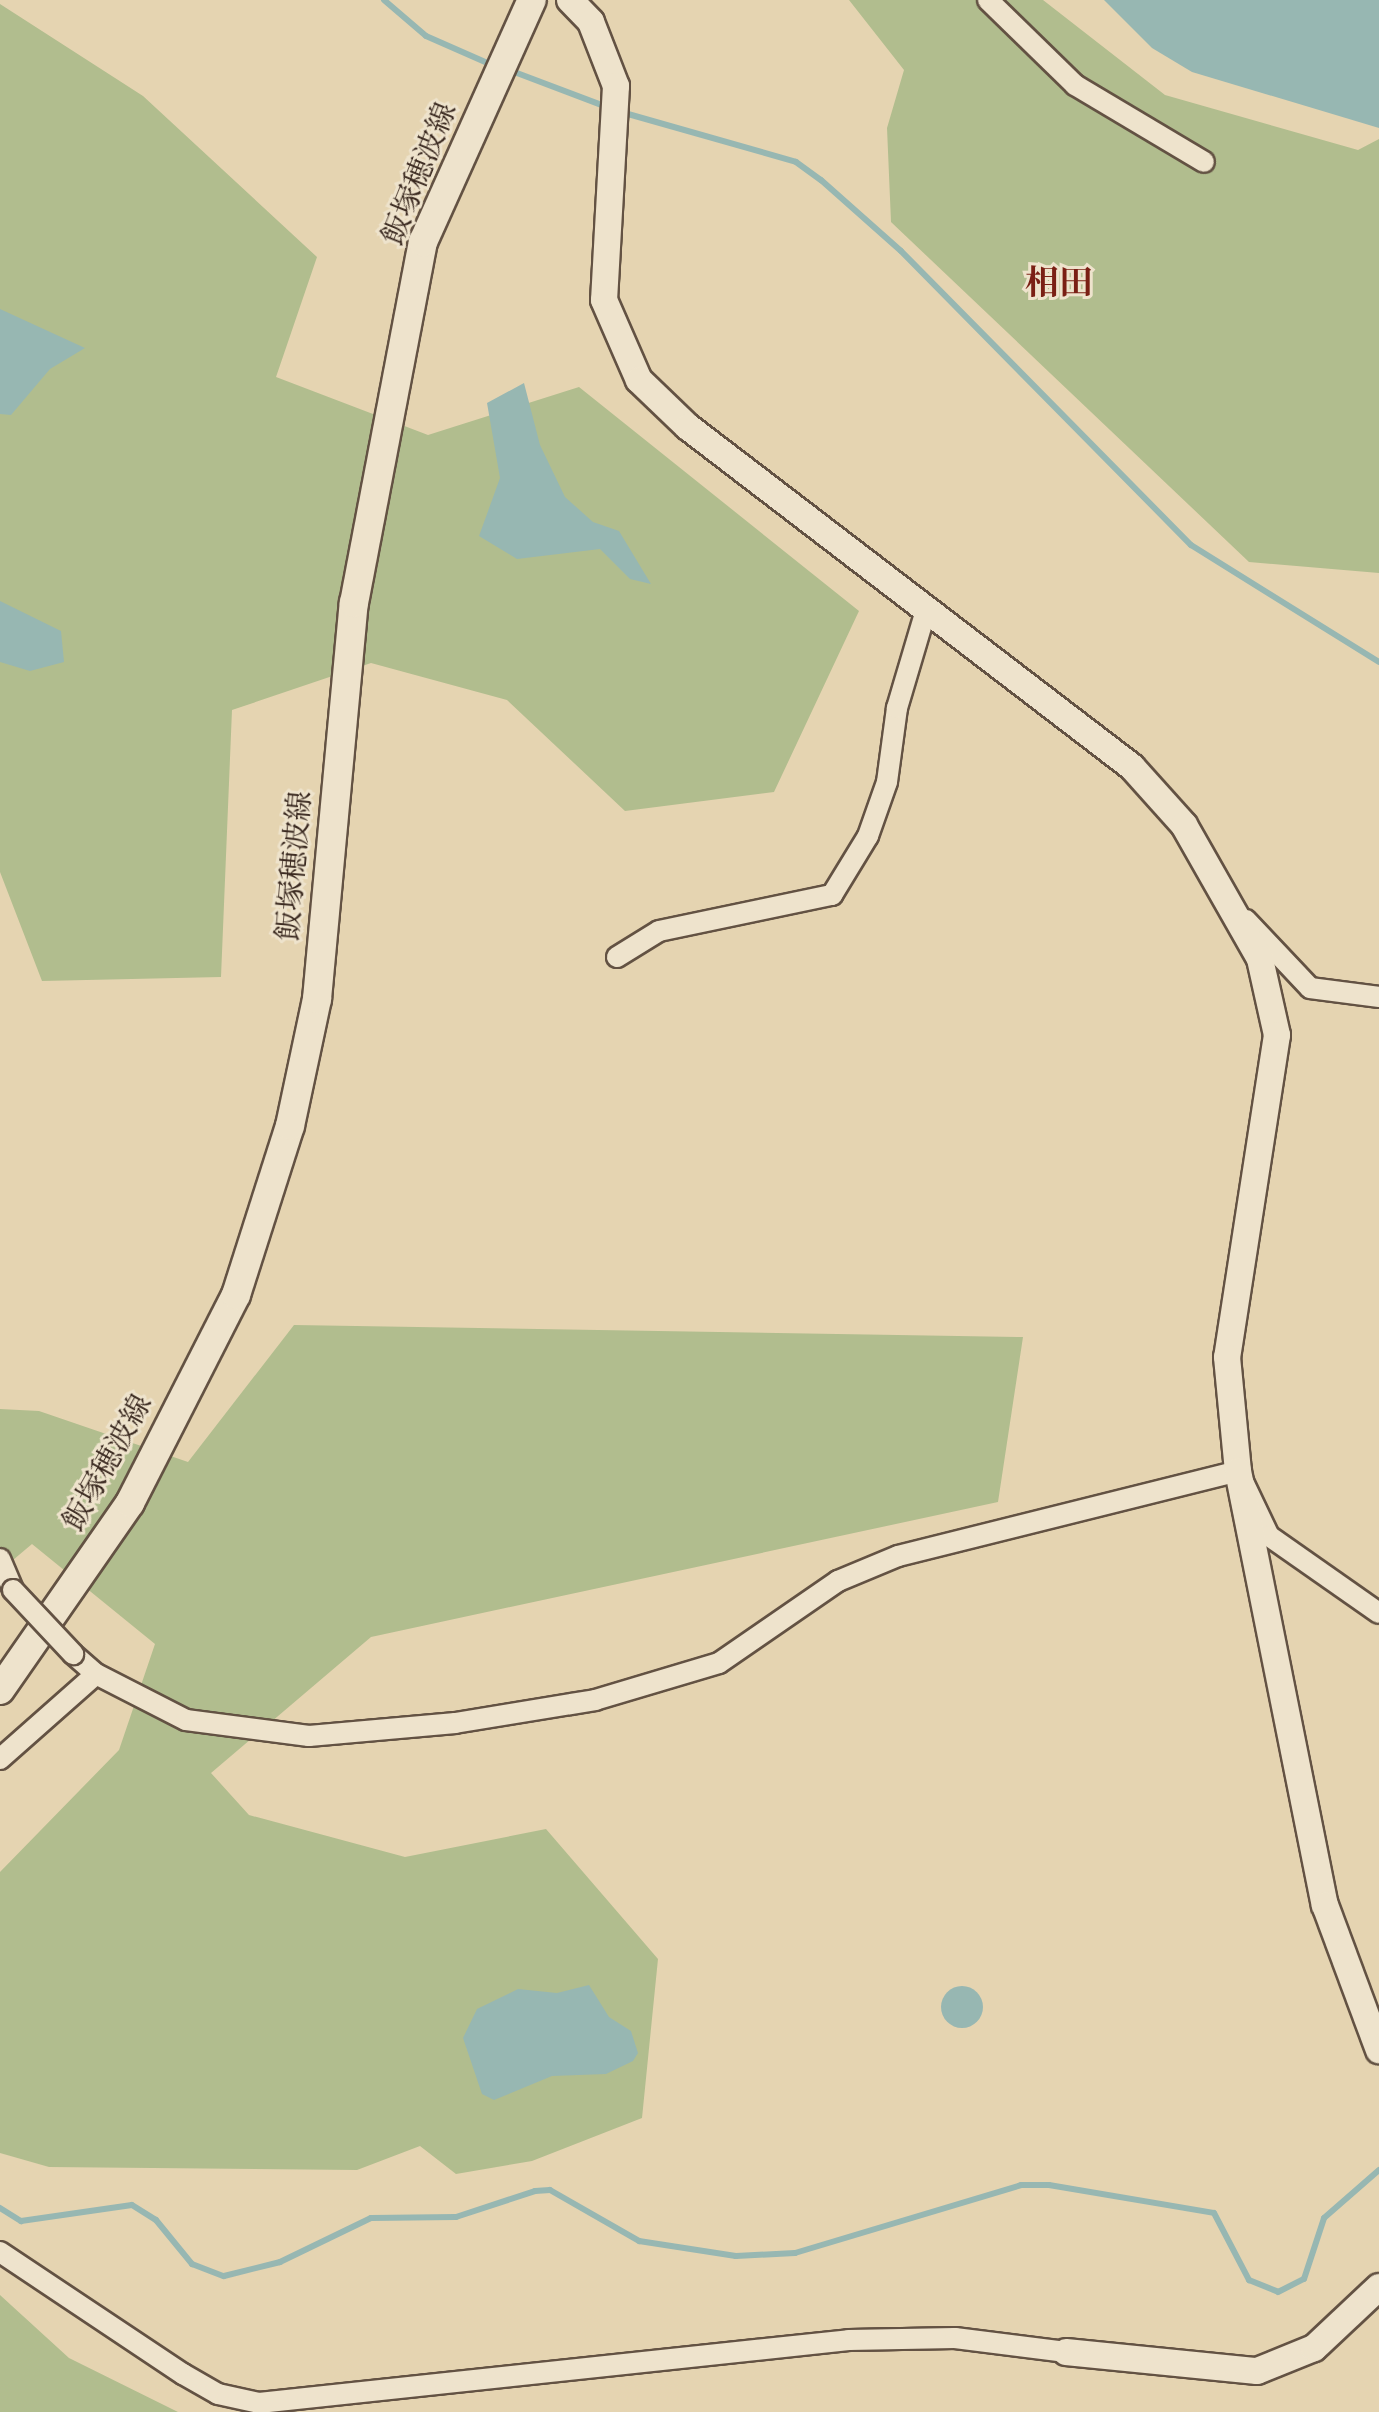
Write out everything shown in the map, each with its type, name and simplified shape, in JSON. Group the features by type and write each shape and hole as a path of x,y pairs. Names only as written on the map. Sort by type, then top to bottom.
{"main road":[{"name":"飯塚穂波線","path":"0,1690 130,1503 236,1295 285,1140 317,999 354,603 423,242 532,0"}],"street":[{"path":"570,0 591,22 616,86 603,271 604,300 623,357 688,427 927,607 1163,798 1227,900 1273,992 1277,1035 1227,1357 1238,1471 1325,1905 1379,2050"},
{"path":"988,0 1075,85 1204,162"},
{"path":"617,957 659,931 832,895 868,836 887,782 897,708 927,607"},
{"path":"1227,900 1310,988 1379,997"},
{"path":"1238,1471 1269,1536 1379,1613"},
{"path":"0,1559 13,1590 96,1674 186,1720 309,1736 455,1723 595,1700 719,1663 838,1581 898,1556 1238,1471"},
{"path":"0,1759 96,1674"},
{"path":"0,2252 183,2374 218,2394 260,2408 849,2340 955,2338 1257,2371 1314,2348 1379,2287"}],"green space":[{"path":"849,0 1043,0 1165,95 1358,150 1379,139 1379,573 1249,562 891,222 887,128 904,70"},
{"path":"0,4 143,96 317,257 276,377 428,435 579,387 859,611 774,792 625,811 507,700 371,663 232,710 221,977 42,981 0,872"},
{"path":"294,1325 1023,1337 998,1502 371,1637 211,1773 249,1815 405,1857 546,1829 658,1959 642,2118 532,2161 456,2174 420,2146 357,2170 49,2167 0,2153 0,1872 119,1750 155,1644 32,1544 0,1571 0,1409 39,1411 188,1462"},
{"path":"0,2295 69,2358 178,2412 0,2412"}],"water":[{"path":"1104,0 1379,0 1379,128 1192,72 1152,48"},
{"path":"0,309 85,348 50,369 11,415 0,414"},
{"path":"524,383 540,445 565,497 593,522 619,531 651,584 630,579 600,549 517,559 479,536 500,478 487,403"},
{"path":"0,601 61,631 64,662 30,671 0,662"},
{"path":"589,1985 609,2017 631,2031 638,2053 633,2061 606,2074 552,2076 494,2100 482,2094 463,2038 477,2009 518,1989 557,1993"},
{"path":"962,1986 977,1992 983,2007 977,2022 962,2028 947,2022 941,2007 947,1992"}],"waterway":[{"path":"384,0 426,36 494,66"},
{"path":"509,70 607,107"},
{"path":"621,112 796,162 821,180 901,251 1191,545 1379,662"},
{"path":"0,2208 21,2221 132,2205 156,2220 192,2264 224,2276 280,2262 371,2218 456,2217 535,2191 550,2190 639,2241 736,2256 795,2253 1021,2185 1049,2185 1214,2213 1249,2280 1278,2292 1304,2279 1324,2218 1379,2170"}],"district":[{"name":"相田","path":"1059,284"}]}
